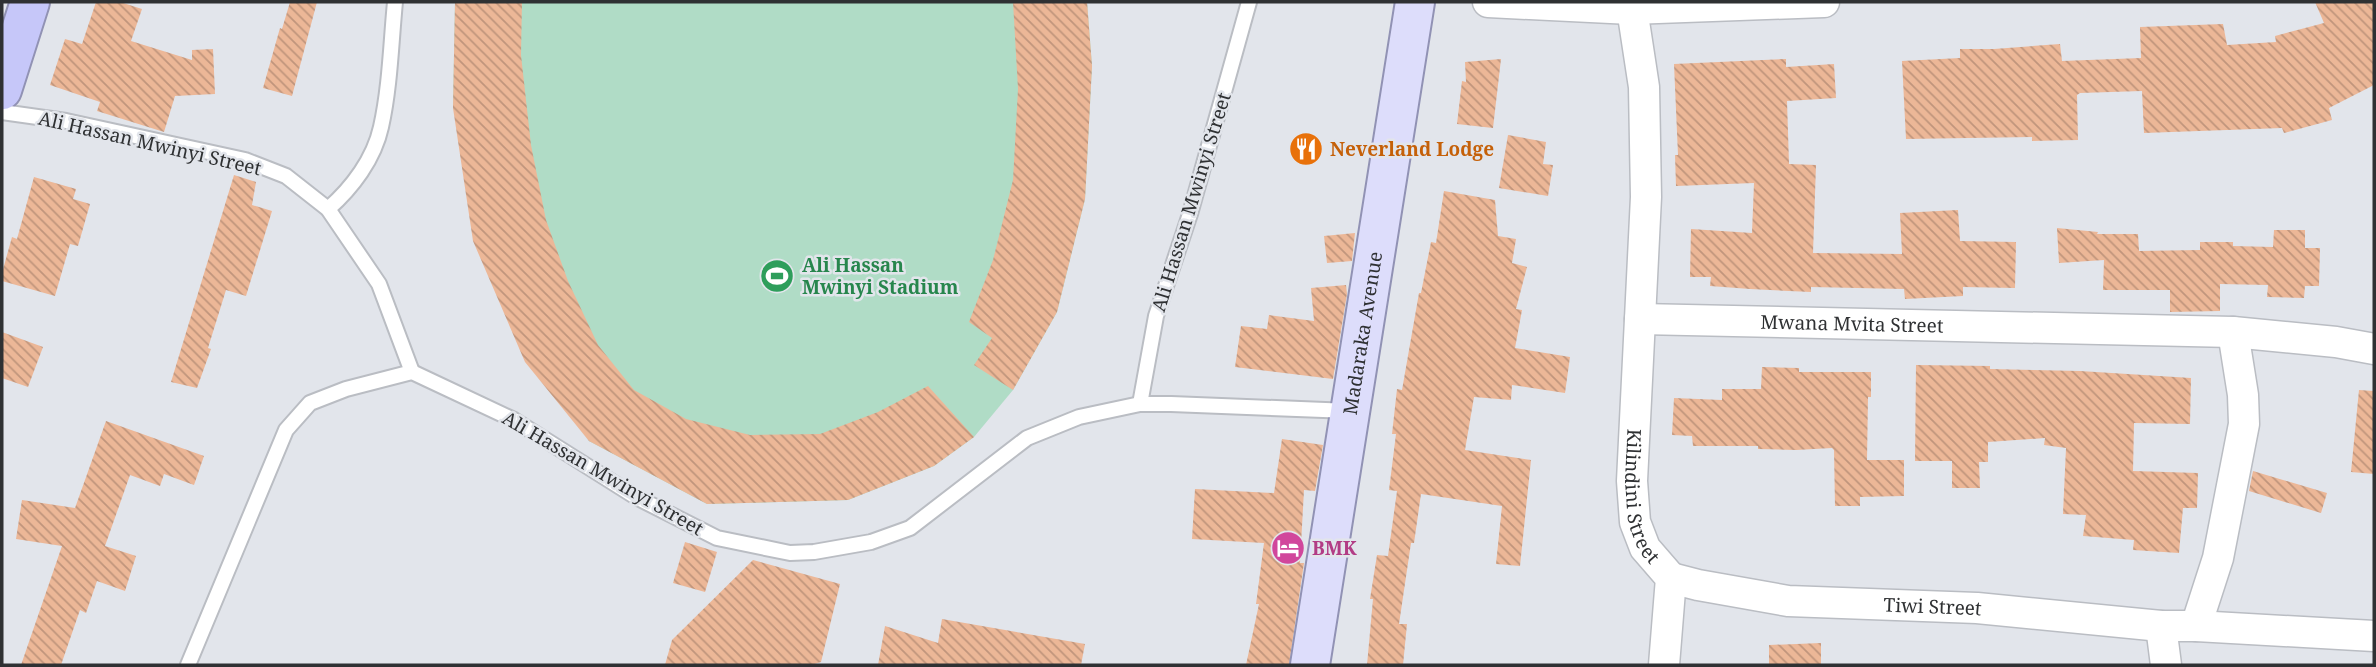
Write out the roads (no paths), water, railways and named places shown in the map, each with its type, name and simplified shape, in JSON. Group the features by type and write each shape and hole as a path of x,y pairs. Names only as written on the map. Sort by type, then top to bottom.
{"highway":[{"path":"2,90 30,2"}],"main road":[{"name":"Madaraka Avenue","path":"1310,665 1415,2"}],"street":[{"path":"1488,2 1631,5 1824,2"},
{"path":"1631,5 1644,87 1646,197 1640,319"},
{"name":"Mwana Mvita Street","path":"1640,319 2233,332 2336,342 2374,349"},
{"name":"Kilindini Street","path":"1640,319 1632,481 1635,522 1645,548 1671,578 1664,665"},
{"path":"2196,625 2218,558 2244,424 2243,395 2233,332"},
{"name":"Tiwi Street","path":"1671,578 1788,601 1977,608 2161,626 2196,625 2374,636"},
{"path":"2161,626 2166,665"}],"lane":[{"path":"328,209 346,193 359,174 381,129 395,2"},
{"name":"Ali Hassan Mwinyi Street","path":"1140,404 1156,316 1190,214 1249,2"},
{"name":"Ali Hassan Mwinyi Street","path":"2,112 66,121 245,160 286,176 328,209 379,284 412,372 514,420 636,496 717,538 790,553 814,552 871,542 910,528 1027,439 1079,417 1140,404 1350,411"},
{"path":"193,661 286,430 310,403 346,388 412,372"}],"place":[{"name":"Neverland Lodge","path":"1306,149"},
{"name":"Ali Hassan Mwinyi Stadium","path":"777,276"},
{"name":"BMK","path":"1288,548"}]}
